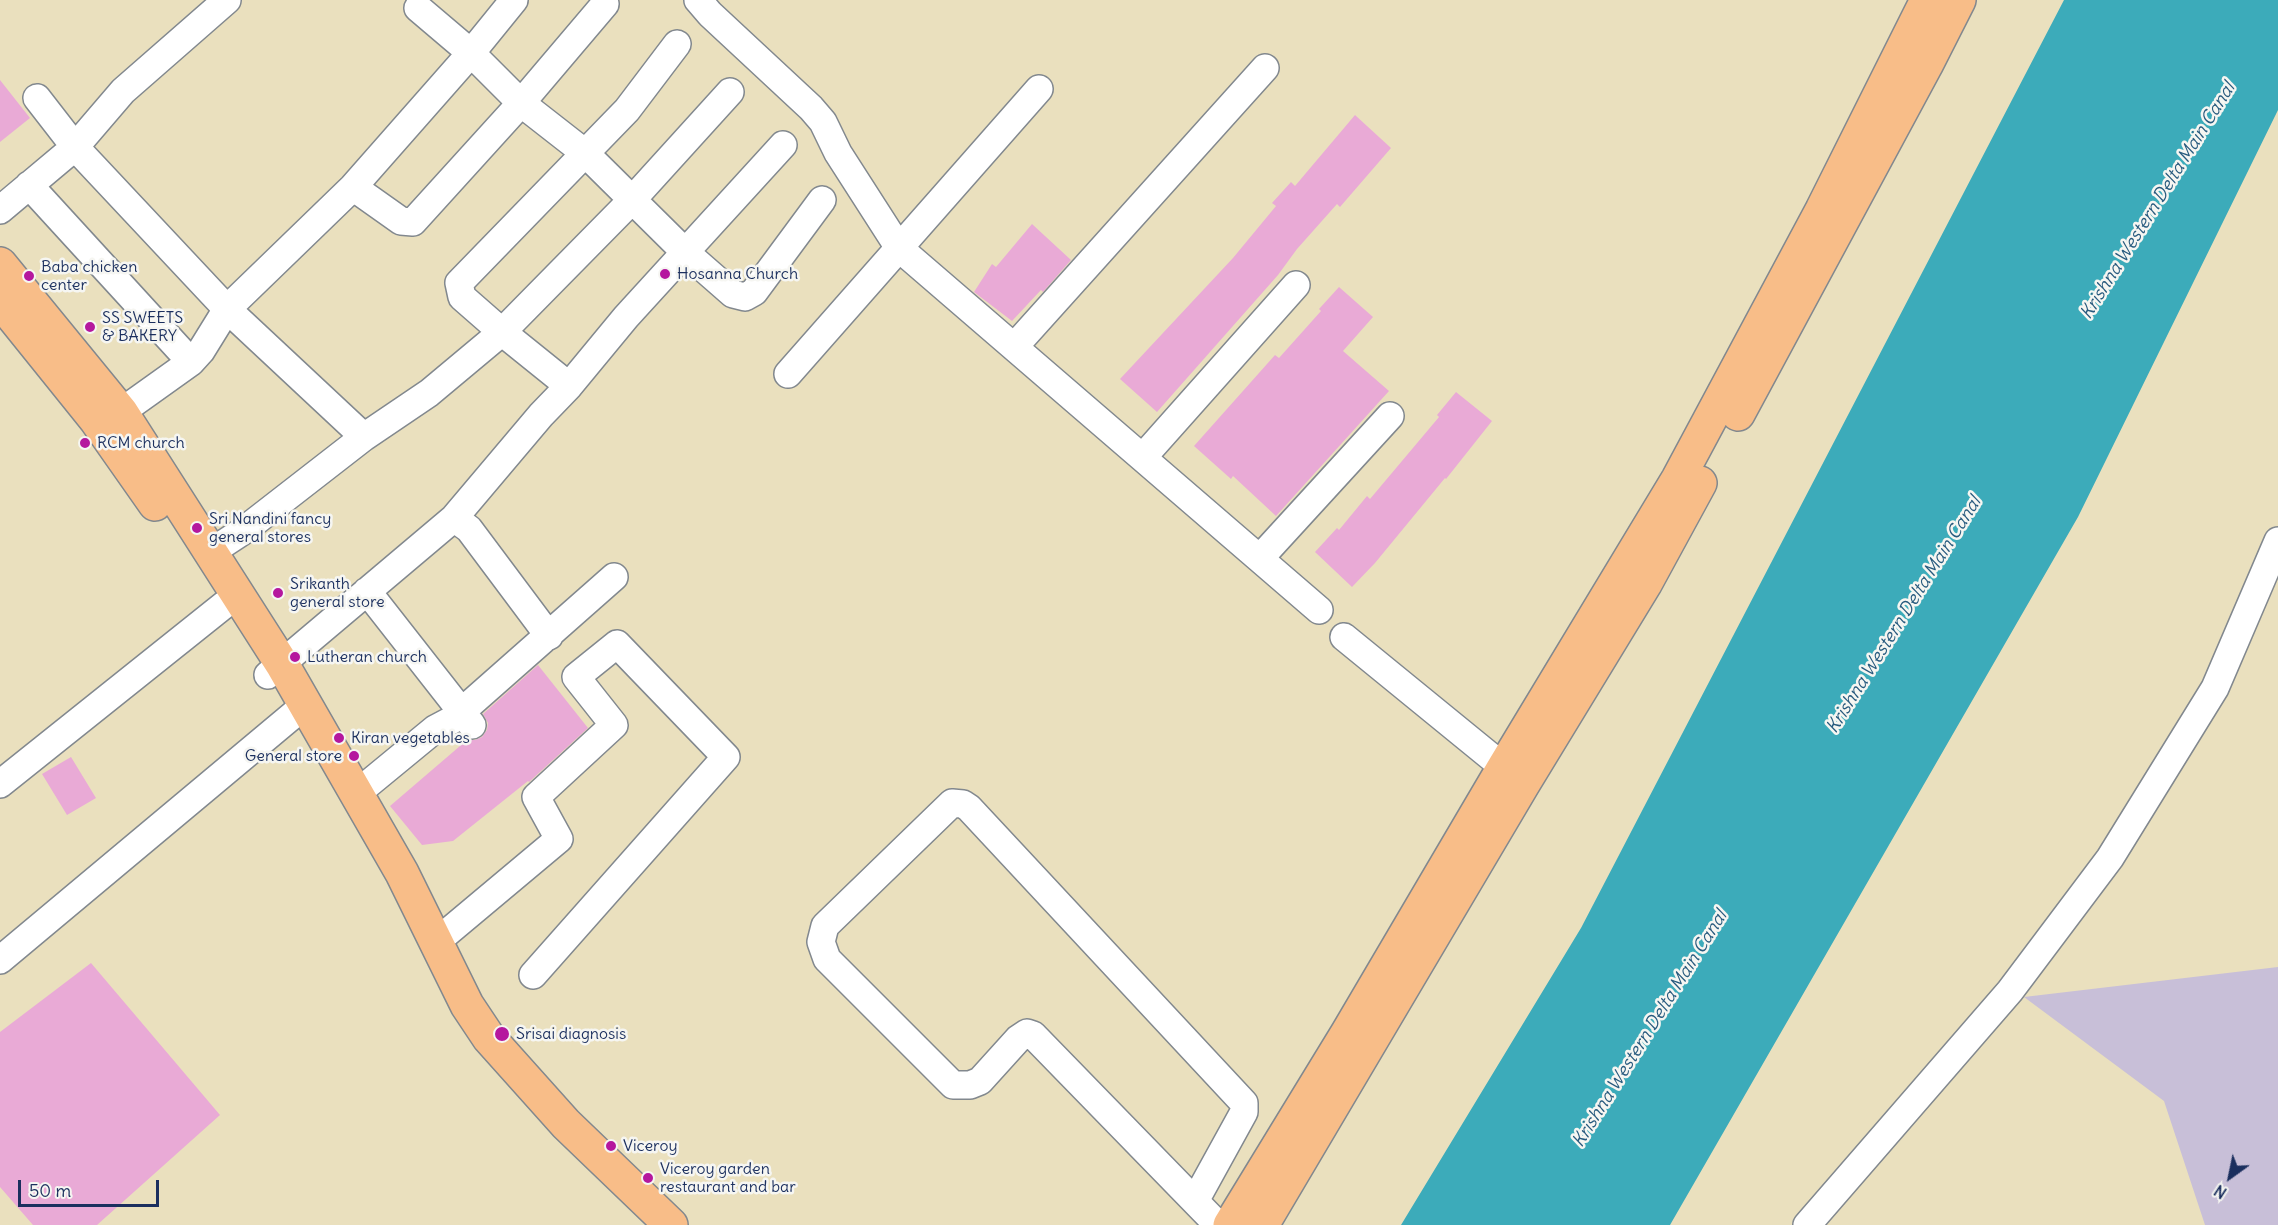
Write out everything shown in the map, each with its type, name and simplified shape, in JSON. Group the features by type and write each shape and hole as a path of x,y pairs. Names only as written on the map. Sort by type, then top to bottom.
{"main road":[{"path":"1652,547 1678,479 1822,210 1927,0"},
{"path":"1230,1225 1289,1154 1652,547 1926,65 1959,0"},
{"path":"0,264 121,412 211,552 232,601"},
{"path":"0,300 96,420 232,601 300,712 356,794 402,873 467,1005 496,1046 566,1124 671,1225"},
{"path":"300,712 333,785 460,1033 481,1062 522,1106 644,1225"},
{"path":"1262,1225 1289,1154"}],"street":[{"path":"0,210 75,147 123,92 227,0"},
{"path":"121,412 190,362 201,351 227,309 353,187 471,53 514,0"},
{"path":"698,0 824,122 838,153 898,248 1319,610"},
{"path":"353,187 401,221 413,222 521,103 605,4"},
{"path":"418,8 471,53 521,103 585,153 685,252 733,294 745,297 754,292 822,200"},
{"path":"569,386 462,297 459,292 459,283 627,110 676,44"},
{"path":"1014,346 1265,68"},
{"path":"788,374 1039,89"},
{"path":"211,552 243,531 364,437 429,393 502,332 632,200 730,92"},
{"path":"37,98 75,147 227,309 364,437"},
{"path":"275,669 454,518 626,317 783,145"},
{"path":"29,185 190,362"},
{"path":"1143,457 1296,285"},
{"path":"1260,558 1390,416"},
{"path":"454,518 468,529 549,636"},
{"path":"1807,1225 2010,992 2110,858 2215,688 2278,541"},
{"path":"356,794 435,729 452,720 467,719 549,636 614,577"},
{"path":"367,591 467,719"},
{"path":"0,784 232,601"},
{"path":"1344,637 1514,776"},
{"path":"436,942 559,839 536,797 614,725 576,677 617,644 726,757 533,975"},
{"path":"0,960 300,712"},
{"path":"1195,1201 1244,1112 1244,1103 969,808 963,804 952,803 825,926 821,942 827,959 954,1085 970,1085 980,1081 1017,1039 1027,1033 1033,1035 1218,1225"}],"shaded area":[{"path":"2278,967 2278,1225 2205,1225 2164,1101 2024,997"}],"water":[{"name":"Krishna Western Delta Main Canal","path":"2064,0 2278,0 2278,110 2078,517 1670,1225 1401,1225 1581,928"}],"building":[{"path":"0,80 30,118 0,142"},
{"path":"1355,115 1391,148 1340,207 1337,204 1297,249 1278,275 1157,412 1120,379 1233,258 1276,206 1272,203 1291,182 1295,186"},
{"path":"1032,224 1071,260 1043,292 1041,290 1012,321 974,292 992,264 996,267"},
{"path":"1339,287 1373,317 1343,351 1389,391 1276,516 1233,476 1231,479 1194,446 1275,355 1279,358"},
{"path":"1456,392 1492,421 1446,479 1352,587 1315,552 1337,528 1339,530 1367,496 1370,499 1439,417 1437,415"},
{"path":"538,665 588,728 529,782 453,841 422,845 390,806 467,740 482,737 487,730 488,723 483,714"},
{"path":"71,757 96,798 67,815 42,774"},
{"path":"91,963 220,1115 97,1225 33,1225 0,1187 0,1032"}],"place":[{"name":"Hosanna Church","path":"665,274"},
{"name":"Baba chicken center","path":"29,276"},
{"name":"SS SWEETS & BAKERY","path":"90,327"},
{"name":"RCM church","path":"85,443"},
{"name":"Sri Nandini fancy general stores","path":"197,528"},
{"name":"Srikanth general store","path":"278,593"},
{"name":"Lutheran church","path":"295,657"},
{"name":"Kiran vegetables","path":"339,738"},
{"name":"General store","path":"354,756"},
{"name":"Srisai diagnosis","path":"502,1034"},
{"name":"Viceroy","path":"611,1146"},
{"name":"Viceroy garden restaurant and bar","path":"648,1178"}]}
